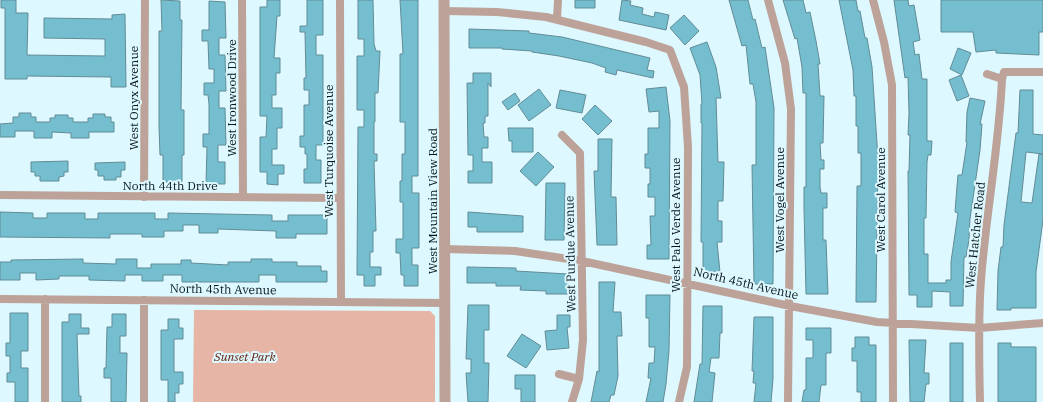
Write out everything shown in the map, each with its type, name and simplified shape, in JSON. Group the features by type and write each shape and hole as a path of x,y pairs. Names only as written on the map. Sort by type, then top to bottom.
{"street":[{"name":"West Onyx Avenue","path":"144,197 145,0"},
{"name":"West Ironwood Drive","path":"242,0 243,197"},
{"name":"West Turquoise Avenue","path":"340,0 341,302"},
{"path":"444,6 557,19 558,0"},
{"name":"West Vogel Avenue","path":"768,0 785,63 791,109 788,402"},
{"name":"West Carol Avenue","path":"872,0 884,42 892,85 893,402"},
{"name":"West Mountain View Road","path":"444,6 445,402"},
{"name":"West Palo Verde Avenue","path":"557,19 646,42 670,50 684,87 688,147 687,367 679,402"},
{"path":"986,74 1003,76 1043,72"},
{"name":"West Hatcher Road","path":"980,402 979,328 981,279 1000,125 1003,76"},
{"name":"West Purdue Avenue","path":"562,135 580,153 583,340 579,378 572,402"},
{"name":"North 44th Drive","path":"0,195 340,198"},
{"name":"North 45th Avenue","path":"445,249 515,251 582,261 687,282 790,306 836,315 893,323 979,328 1043,322"},
{"name":"North 45th Avenue","path":"0,299 445,303"},
{"path":"45,299 45,402"},
{"path":"144,300 144,402"},
{"path":"559,374 579,378"}],"green space":[{"name":"Sunset Park","path":"194,310 430,311 435,316 435,402 193,402"}],"building":[{"path":"1,0 16,0 16,13 28,13 27,55 105,56 105,39 44,38 44,18 112,19 112,15 125,14 126,87 111,87 111,77 27,76 27,79 5,79 5,8 1,8"},
{"path":"161,0 180,1 180,20 182,20 181,110 184,110 184,155 182,155 182,182 163,182 163,155 160,155 159,126 159,31 162,31"},
{"path":"267,0 280,0 280,16 277,16 274,58 280,58 280,73 276,73 276,95 272,95 272,108 282,108 282,128 277,128 277,149 272,149 272,165 284,165 284,174 278,174 278,185 267,184 267,172 260,172 260,137 266,137 267,116 260,116 260,7 267,7"},
{"path":"307,0 323,0 323,35 316,35 316,55 323,55 323,145 316,145 316,160 321,160 321,183 304,183 304,169 307,169 307,154 305,154 305,147 300,147 300,136 304,136 304,105 309,105 309,90 304,90 304,78 306,78 305,32 300,32 300,26 307,26"},
{"path":"358,0 373,0 374,44 376,51 380,51 378,93 375,93 374,122 374,154 377,154 377,161 374,161 376,231 373,231 373,252 370,252 370,267 381,267 381,275 375,275 375,286 364,286 364,275 357,275 358,127 364,127 364,110 357,110 357,56 364,56 364,39 358,39"},
{"path":"400,0 418,0 418,176 412,176 412,193 419,193 419,248 412,248 412,265 418,265 418,286 404,286 404,275 401,275 400,253 396,253 396,239 403,239 403,202 400,202 400,181 402,181 402,154 405,154 405,122 400,122 400,54 403,54"},
{"path":"575,0 595,0 595,8 575,8"},
{"path":"622,0 631,1 630,5 643,8 642,14 654,17 655,12 669,15 666,30 619,20"},
{"path":"729,0 748,0 753,20 755,19 762,48 765,47 774,108 773,284 754,284 752,165 756,165 756,102 753,84 750,84 746,45 742,46"},
{"path":"783,0 803,0 806,13 810,12 820,64 818,64 820,96 824,96 823,143 820,143 821,160 824,160 824,169 820,169 820,187 821,193 827,193 827,208 823,208 823,240 826,240 828,294 806,294 804,187 806,187 806,93 803,93 802,67 797,38 795,39"},
{"path":"839,0 856,0 858,11 860,11 865,38 867,38 872,67 878,159 876,302 856,302 857,186 861,186 861,153 858,153 858,126 856,126 856,96 854,96 853,70"},
{"path":"894,0 908,0 909,6 914,5 920,40 913,42 915,55 919,54 922,79 927,79 927,141 932,141 931,155 928,155 927,162 926,218 924,218 924,254 928,254 928,283 946,283 946,280 951,280 951,262 958,213 955,212 958,175 962,175 967,142 967,112 970,98 985,101 980,124 982,124 980,150 970,219 969,240 966,257 964,257 963,306 950,306 950,292 932,291 932,307 917,307 917,295 909,295 908,171 910,135 908,135 908,77 905,78"},
{"path":"941,0 1043,0 1043,32 1039,32 1039,55 996,53 996,50 976,52 973,32 941,32"},
{"path":"209,1 225,2 226,38 219,38 219,55 225,55 226,91 219,91 219,108 225,108 226,145 218,145 218,162 225,162 225,184 206,184 207,147 203,147 203,134 209,134 209,104 208,95 204,95 204,83 214,83 214,69 209,69 208,41 202,41 202,30 209,30"},
{"path":"684,15 699,31 685,45 670,28"},
{"path":"469,29 529,31 529,33 562,37 650,58 647,70 654,71 653,78 617,70 616,75 605,72 606,68 592,63 532,51 502,48 469,48"},
{"path":"707,42 716,67 721,98 716,98 718,162 724,162 723,201 718,201 718,221 722,221 722,242 717,242 720,272 703,272 703,242 701,242 702,104 700,75 690,48"},
{"path":"958,48 971,53 962,75 950,69"},
{"path":"473,73 491,73 491,87 488,83 488,116 485,116 485,123 483,123 484,137 488,137 488,148 482,148 482,162 492,162 492,183 468,183 468,171 473,171 473,155 468,155 467,83 473,83"},
{"path":"961,75 969,96 957,101 949,80"},
{"path":"666,87 670,121 669,259 647,259 647,245 651,245 650,216 655,216 655,197 648,197 650,168 645,168 645,154 648,154 648,128 659,128 659,111 649,112 646,89"},
{"path":"539,89 551,105 529,121 518,105"},
{"path":"560,90 586,95 582,113 556,108"},
{"path":"1020,90 1033,90 1033,134 1043,135 1043,154 1026,152 1021,202 1032,203 1039,154 1043,155 1043,220 1036,272 1036,308 1011,308 1011,310 997,310 998,271 1001,247 1003,247 1004,225 1016,133 1018,133"},
{"path":"515,93 520,101 508,110 502,102"},
{"path":"595,105 612,121 598,135 582,119"},
{"path":"19,113 31,113 31,117 36,117 36,122 50,122 50,118 55,118 55,115 68,115 68,118 73,118 73,122 88,122 88,118 93,118 93,114 105,114 105,117 111,117 111,122 114,122 114,132 89,132 89,138 71,138 71,133 52,132 52,138 34,138 34,131 15,131 15,137 0,137 0,124 13,123 13,117 19,117"},
{"path":"508,128 533,128 533,152 512,152 512,141 509,141"},
{"path":"598,139 612,139 611,197 616,197 617,245 597,245 594,171 598,171"},
{"path":"538,152 554,167 536,186 520,171"},
{"path":"68,161 68,172 64,172 64,176 59,177 59,181 40,181 40,176 35,176 35,172 31,172 31,162"},
{"path":"125,162 125,170 121,170 121,177 116,177 116,180 104,180 104,176 98,176 98,170 95,170 95,163"},
{"path":"546,183 565,183 564,240 545,240"},
{"path":"0,212 33,213 33,218 47,218 47,213 85,213 85,219 98,219 98,213 155,213 155,219 168,219 168,213 272,215 272,221 288,221 288,215 327,215 327,234 296,234 296,238 276,238 276,231 218,229 218,233 199,233 199,225 183,225 183,231 164,231 164,237 142,237 142,234 110,234 110,238 0,237"},
{"path":"468,212 523,216 523,232 477,232 477,227 468,227"},
{"path":"83,259 83,263 116,264 116,259 137,259 137,268 151,268 151,264 181,264 181,260 191,260 191,263 228,265 228,262 251,262 251,259 272,259 272,262 297,262 297,266 321,266 321,271 327,271 327,282 276,282 276,275 259,275 259,282 182,282 182,275 163,275 163,281 142,281 142,275 125,275 125,281 89,280 89,276 59,276 59,279 36,280 36,273 20,273 20,280 0,280 0,262 11,262 11,260"},
{"path":"467,267 516,268 516,271 568,274 568,294 546,294 546,291 520,290 521,286 496,286 496,283 467,283"},
{"path":"599,282 615,282 613,312 621,312 622,336 617,336 618,376 614,395 611,395 609,402 591,402 597,371 599,372"},
{"path":"646,295 670,295 669,351 663,402 646,402 651,378 648,378 649,363 654,363 655,347 649,347 649,318 646,318"},
{"path":"468,305 489,305 489,330 484,330 484,363 489,363 488,402 468,402 466,373 471,373 471,359 466,359"},
{"path":"703,306 722,306 722,333 720,333 719,358 711,358 709,372 715,373 712,402 694,402 700,364 702,364"},
{"path":"10,313 28,313 28,351 21,351 21,368 28,368 28,402 15,402 15,382 7,382 7,373 10,373 10,356 6,356 6,343 10,343"},
{"path":"69,314 81,314 81,328 89,328 89,334 77,334 79,396 81,396 81,402 62,402 62,322 69,322"},
{"path":"112,314 126,314 126,336 120,336 120,353 127,353 126,402 111,402 111,378 104,378 104,368 106,368 107,327 112,327"},
{"path":"557,315 570,315 570,327 567,327 569,348 547,350 545,331 557,330"},
{"path":"754,317 773,317 773,379 771,402 754,402 756,383 753,383 754,371 752,371"},
{"path":"168,319 179,319 179,328 183,328 183,339 174,339 174,372 183,372 183,384 179,384 179,393 175,393 175,402 168,402 168,380 161,380 161,330 168,330"},
{"path":"806,328 831,328 831,353 826,353 826,385 821,385 819,402 802,402 804,390 806,390 806,358 813,358 813,340 806,340"},
{"path":"522,334 541,346 526,368 507,356"},
{"path":"855,337 869,337 869,345 876,345 876,402 861,402 861,392 857,392 857,361 852,361 852,348 855,348"},
{"path":"909,340 926,340 924,373 929,373 929,384 926,384 924,402 910,402"},
{"path":"950,343 963,343 963,402 950,402"},
{"path":"998,343 1011,343 1011,347 1036,347 1036,402 998,402"},
{"path":"515,375 535,375 535,402 521,402 521,389 515,389"}]}
